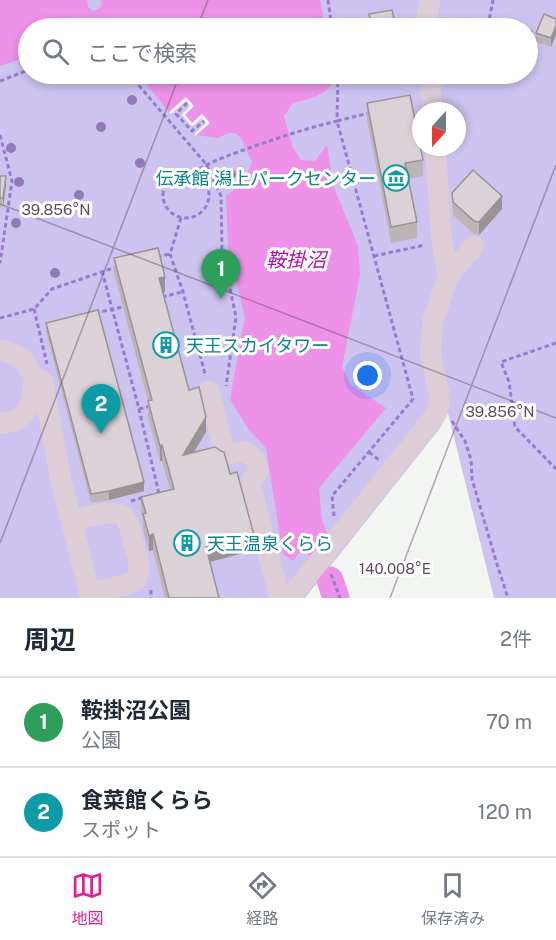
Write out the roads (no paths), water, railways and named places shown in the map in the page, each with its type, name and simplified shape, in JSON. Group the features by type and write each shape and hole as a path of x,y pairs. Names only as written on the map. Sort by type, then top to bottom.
{"lane":[{"path":"431,84 432,102"},
{"path":"436,156 442,242 448,277"},
{"path":"290,598 431,422 438,410 440,397 430,352 433,321 448,277 474,246"},
{"path":"0,350 22,359 33,377 33,396 24,413 14,421 0,424"},
{"path":"33,377 43,382 61,481 90,595 129,584 137,579 139,571 137,554 128,523 122,516 112,512 72,521"},
{"path":"209,391 225,455 244,451 255,459 258,471 250,483 280,598"},
{"path":"24,413 46,429 54,448"}],"water":[{"path":"0,0 87,0 88,7 93,11 100,8 101,0 320,0 323,18 18,18 18,60 0,66"},
{"name":"鞍掛沼","path":"146,84 330,84 325,91 315,97 293,103 284,116 293,148 301,160 315,161 327,145 333,185 358,246 360,275 342,367 350,384 386,408 319,488 322,522 293,561 283,554 266,448 249,430 230,399 245,317 228,247 226,196 242,182 252,162 241,138 235,133 217,138 197,135 210,123 202,114 192,123 185,115 194,106 186,97 169,112"}],"waterway":[{"path":"300,500 317,545"},
{"path":"330,580 336,598"}],"place":[{"name":"伝承館 潟上パークセンター","path":"396,178"},
{"name":"鞍掛沼公園","path":"221,299"},
{"name":"天王スカイタワー","path":"166,345"},
{"name":"食菜館くらら","path":"101,434"},
{"name":"天王温泉くらら","path":"187,543"}]}
